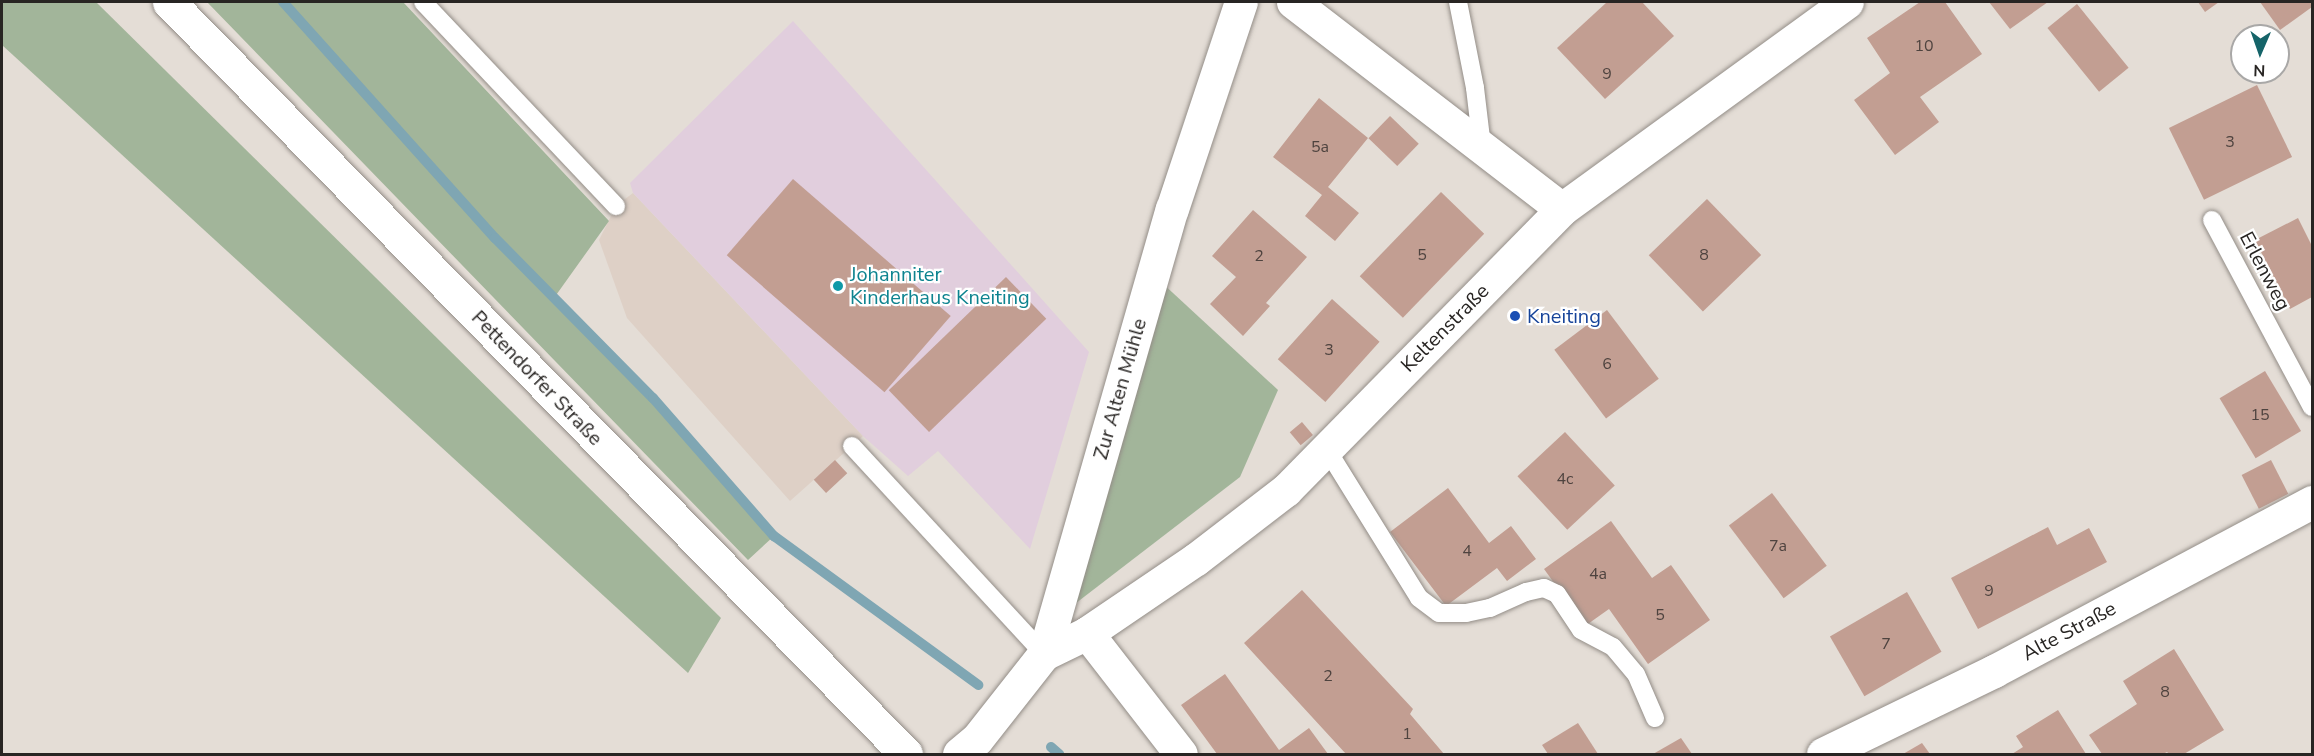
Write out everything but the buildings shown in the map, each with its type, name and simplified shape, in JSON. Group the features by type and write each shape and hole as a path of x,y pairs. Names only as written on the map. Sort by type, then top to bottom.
{"street":[{"name":"Pettendorfer Straße","path":"169,2 906,754"},
{"name":"Zur Alten Mühle","path":"959,754 976,739 1044,654 1172,209 1241,2"},
{"path":"1293,2 1562,209"},
{"name":"Keltenstraße","path":"1044,654 1086,633 1232,531 1286,490 1562,209 1847,2"},
{"name":"Alte Straße","path":"1823,754 1994,671 2313,502"},
{"path":"1086,633 1181,754"}],"lane":[{"path":"423,2 616,206"},
{"path":"1458,2 1475,88 1482,147"},
{"name":"Erlenweg","path":"2212,220 2313,407"},
{"path":"852,446 1044,654"},
{"path":"1326,448 1419,598 1439,613 1466,613 1490,608 1526,592 1544,588 1557,594 1581,630 1613,647 1636,674 1654,718"}],"shaded area":[{"path":"793,21 1089,352 1030,549 938,451 908,476 863,436 633,193 630,183"},
{"path":"633,193 863,436 790,501 627,318 599,240 616,206"}],"green space":[{"path":"2,2 96,2 721,618 688,673 2,45"},
{"path":"207,2 403,2 609,221 554,298 653,398 774,536 748,560"},
{"path":"1160,281 1278,390 1240,477 1067,610"}],"waterway":[{"path":"283,2 495,238 653,398 774,536 978,685"},
{"path":"1051,747 1059,754"}],"place":[{"name":"Johanniter Kinderhaus Kneiting","path":"838,286"},
{"name":"Kneiting","path":"1515,316"}]}
